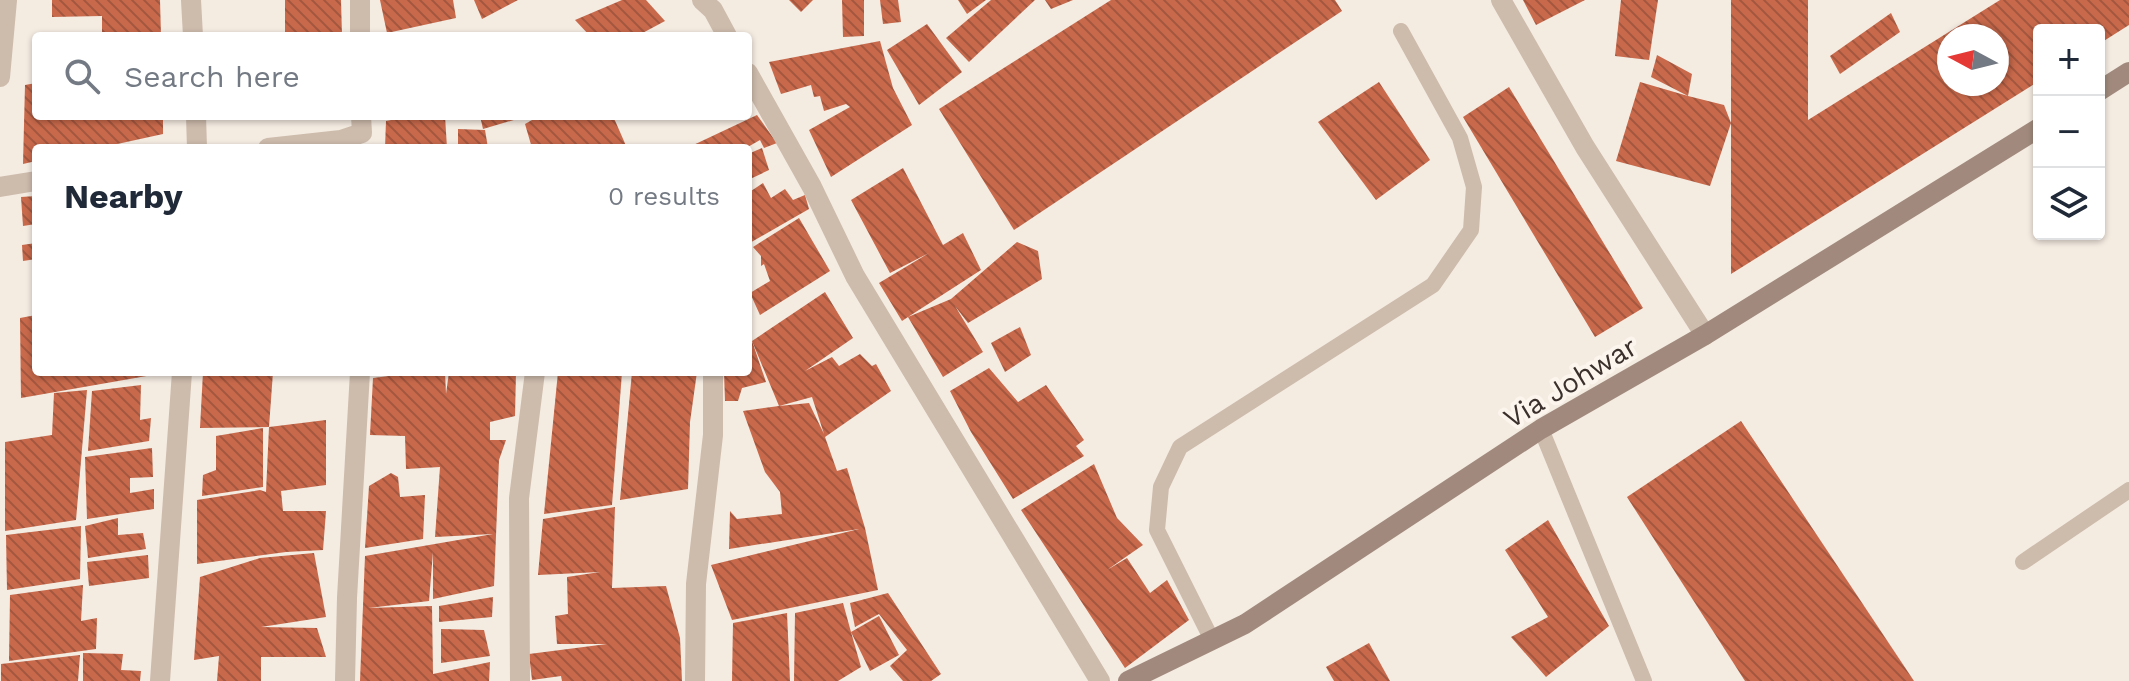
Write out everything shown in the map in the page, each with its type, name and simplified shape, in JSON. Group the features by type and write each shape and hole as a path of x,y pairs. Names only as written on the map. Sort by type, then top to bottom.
{"street":[{"path":"0,77 7,0"},
{"path":"191,0 193,32"},
{"path":"360,0 360,32"},
{"path":"1501,0 1585,147 1705,335"},
{"path":"714,3 725,32"},
{"path":"2105,87 2129,72"},
{"path":"752,80 812,187 855,276 1100,681"},
{"path":"196,120 197,144"},
{"path":"304,144 341,140 362,132"},
{"name":"Via Johwar","path":"1128,681 1245,624 1541,429 1705,335 2033,132"},
{"path":"0,187 32,182"},
{"path":"160,681 182,376"},
{"path":"345,681 360,376"},
{"path":"520,681 519,498 534,376"},
{"path":"695,681 696,584 713,435 713,376"}],"lane":[{"path":"1212,640 1157,530 1161,487 1180,447 1433,285 1471,230 1474,187 1460,138 1401,31"},
{"path":"1541,429 1644,681"},
{"path":"2023,562 2129,490"}],"building":[{"path":"52,0 160,0 161,32 102,32 102,16 52,17"},
{"path":"285,0 341,0 342,32 285,32"},
{"path":"380,0 453,0 456,18 387,32"},
{"path":"474,0 518,0 482,19"},
{"path":"622,0 646,0 665,21 644,32 586,32 575,20"},
{"path":"789,0 813,0 801,12"},
{"path":"842,0 864,0 864,36 843,37"},
{"path":"880,0 898,0 901,22 883,24"},
{"path":"958,0 986,0 967,14"},
{"path":"991,0 1035,0 969,62 946,38"},
{"path":"1045,0 1073,0 1051,9"},
{"path":"1111,0 1335,0 1342,11 1014,230 939,109"},
{"path":"1523,0 1585,0 1536,25"},
{"path":"1621,0 1658,0 1649,60 1615,56"},
{"path":"1731,0 1808,0 1808,120 1937,39 1937,96 2009,96 2009,24 1962,24 2000,0 2129,0 2129,25 2105,40 2105,24 2033,24 2033,85 1731,274"},
{"path":"1891,13 1900,32 1840,74 1830,56"},
{"path":"927,24 962,72 919,105 887,50"},
{"path":"880,41 893,88 912,125 831,177 809,130 850,107 846,104 824,111 820,96 814,97 811,85 781,94 769,62"},
{"path":"1657,55 1692,74 1688,96 1651,77"},
{"path":"1379,82 1430,160 1376,200 1318,122"},
{"path":"1640,82 1724,105 1731,123 1710,186 1616,161"},
{"path":"32,84 32,120 163,120 163,134 117,144 32,144 32,162 23,164 25,85"},
{"path":"1509,87 1643,308 1595,337 1463,117"},
{"path":"757,115 777,143 764,148 760,140 752,145 695,144 752,120"},
{"path":"445,120 447,144 385,144 386,121"},
{"path":"481,120 514,120 483,129"},
{"path":"532,120 615,120 625,144 531,144 525,124"},
{"path":"458,129 485,130 487,144 458,144"},
{"path":"762,148 769,170 752,178 752,152"},
{"path":"903,168 943,245 963,233 981,270 902,321 879,283 929,253 890,273 851,200"},
{"path":"763,183 771,198 785,189 793,200 805,195 809,209 752,242 752,190"},
{"path":"32,196 32,225 23,226 21,197"},
{"path":"799,218 830,271 760,315 752,292 770,281 764,264 761,266 761,256 753,247"},
{"path":"1017,242 1038,251 1042,279 968,323 955,306 983,352 943,377 908,317 951,299"},
{"path":"32,244 32,260 23,261 22,245"},
{"path":"825,292 853,338 805,371 832,357 839,366 860,354 872,366 876,364 891,391 825,437 837,471 847,468 865,528 878,590 732,620 711,565 859,529 729,549 730,511 737,519 782,514 780,492 765,472 743,411 779,406 752,341","holes":["812,397 824,434 809,403 779,406"]},
{"path":"32,316 32,376 147,376 21,398 20,318"},
{"path":"1020,327 1031,355 1005,372 991,343"},
{"path":"752,341 766,382 742,388 738,401 725,401 724,376 752,376"},
{"path":"989,368 1018,402 1046,385 1084,440 1076,446 1084,456 1013,499 971,432 950,391"},
{"path":"203,376 273,376 269,427 200,428"},
{"path":"445,376 446,394 448,376 516,376 515,416 490,422 490,440 506,440 499,460 494,586 433,599 433,552 429,601 368,608 432,606 433,674 490,662 489,681 360,681 365,556 493,534 435,537 440,467 406,469 405,436 370,435 373,378"},
{"path":"558,376 622,376 612,505 544,514"},
{"path":"632,376 696,376 690,422 688,489 620,500"},
{"path":"141,385 140,420 151,418 149,441 88,451 92,391"},
{"path":"87,390 76,520 5,531 5,442 52,435 54,393"},
{"path":"326,420 326,485 281,491 283,511 326,511 323,550 197,564 197,500 260,490 266,492 269,427"},
{"path":"1741,421 1914,681 1745,681 1627,497"},
{"path":"263,428 263,487 202,496 203,475 216,470 216,436"},
{"path":"152,448 153,477 130,478 130,493 154,489 154,509 87,519 85,457"},
{"path":"1094,464 1117,518 1143,545 1107,570 1127,558 1150,593 1167,580 1189,620 1125,668 1021,510"},
{"path":"391,473 398,477 400,497 425,495 423,539 365,548 369,486"},
{"path":"615,507 612,588 666,586 680,638 682,681 562,681 561,676 532,680 529,654 607,644 557,644 555,616 568,614 567,577 600,572 538,575 543,519"},
{"path":"118,518 118,535 143,533 146,549 88,558 85,526"},
{"path":"1548,520 1609,626 1546,677 1511,637 1548,617 1505,550"},
{"path":"81,526 80,579 7,590 6,535"},
{"path":"314,553 326,617 261,627 317,628 326,657 261,657 261,681 217,681 219,656 194,660 200,577 260,558"},
{"path":"148,555 149,578 89,586 87,562"},
{"path":"83,585 81,621 97,618 96,649 9,661 10,595"},
{"path":"888,593 941,674 931,681 903,681 890,666 907,650 879,614 855,627 850,603"},
{"path":"493,597 492,617 439,622 439,606"},
{"path":"843,603 861,667 838,681 794,681 795,613"},
{"path":"787,613 790,681 732,681 733,623"},
{"path":"879,616 899,655 870,671 851,632"},
{"path":"441,629 484,630 490,656 441,663"},
{"path":"1369,643 1390,681 1334,681 1326,667"},
{"path":"83,653 123,654 121,670 141,671 140,681 83,681"},
{"path":"80,655 78,681 1,681 1,664"}]}
